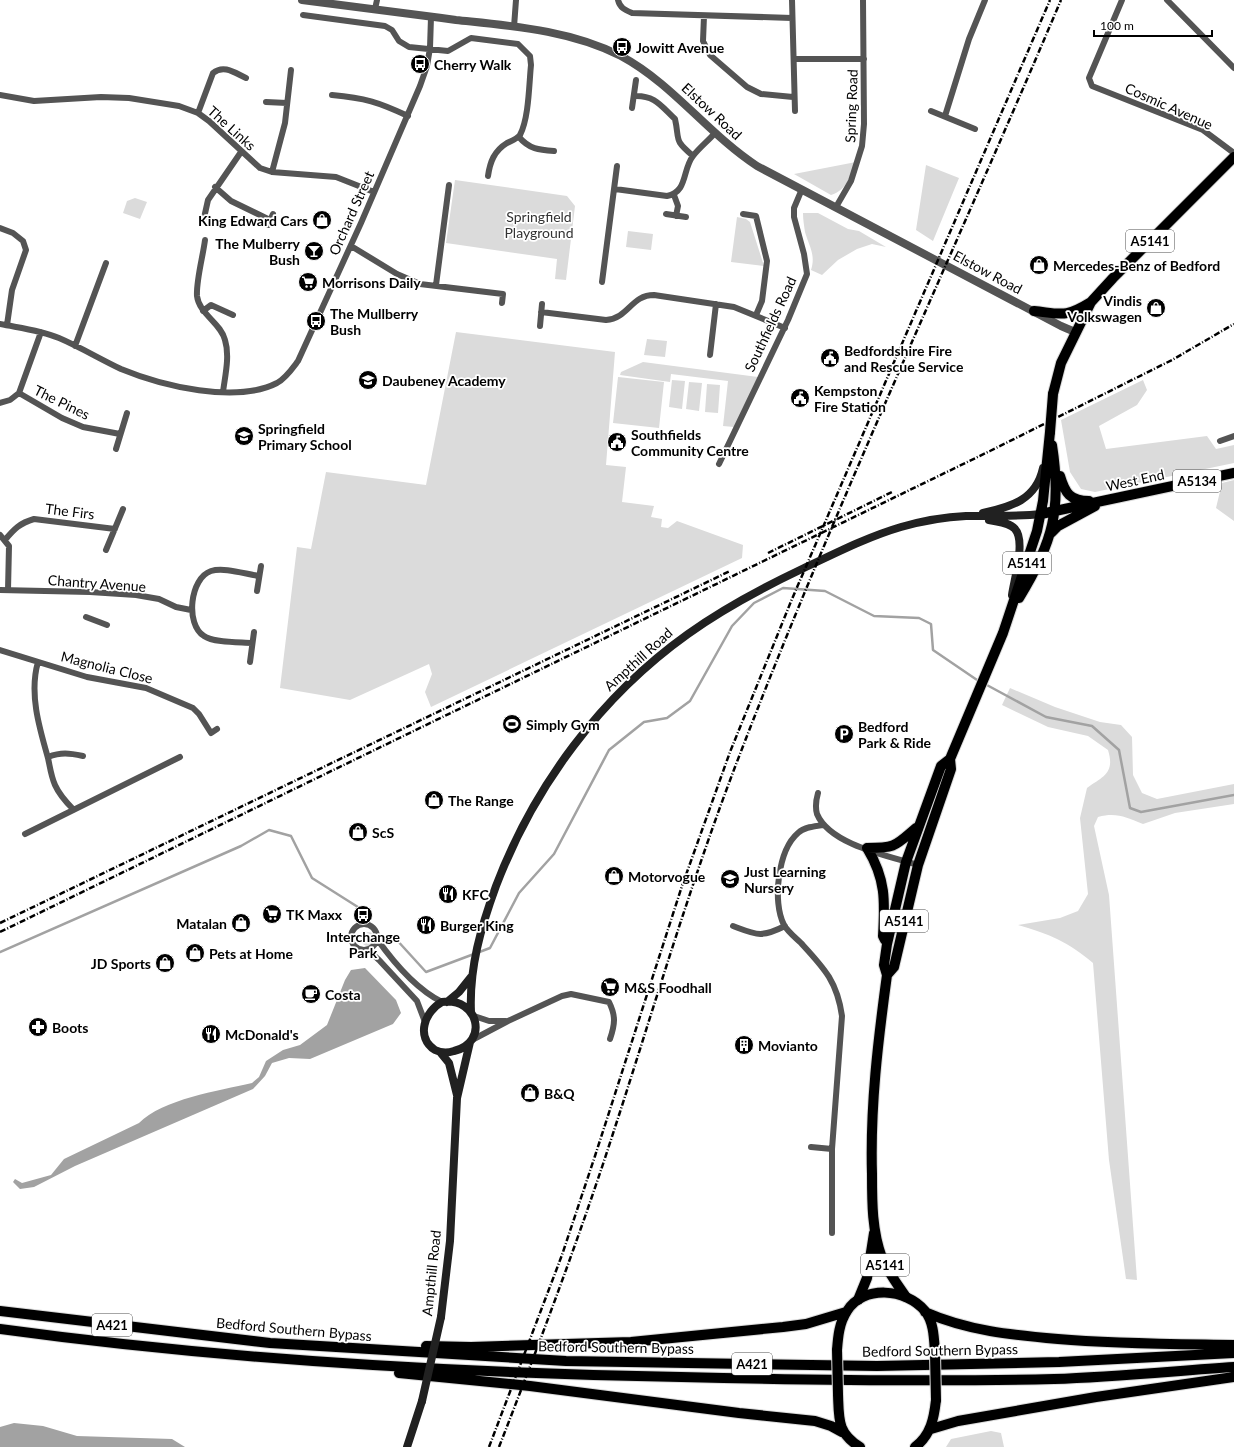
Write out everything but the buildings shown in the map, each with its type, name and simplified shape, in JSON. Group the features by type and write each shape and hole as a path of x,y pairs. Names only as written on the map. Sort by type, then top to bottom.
{"main road":[{"name":"A5141","path":"858,1300 867,1278 874,1228 871,1143 874,1086 887,975 884,965 887,944 906,862 918,826 941,766 950,759 990,666 1010,612 1041,514 1053,394 1061,363 1091,302 1113,278 1234,158"},
{"path":"1034,311 1060,315 1076,311 1091,302"},
{"path":"1010,612 1042,557 1051,533 1055,512 1056,493 1054,458 1050,432"},
{"name":"Ampthill Road","path":"968,516 1008,507 1024,498 1038,482 1041,476 1050,432"},
{"path":"1054,458 1066,492 1077,501 1103,501"},
{"name":"West End","path":"1041,514 1234,473"},
{"path":"1051,533 1058,526 1103,501"},
{"name":"Ampthill Road","path":"473,1014 471,978 474,960 501,874 514,844 549,779 585,730 639,674 672,646 704,623 744,599 788,576 856,545 900,528 939,518 1041,514"},
{"path":"968,516 1007,524 1015,529 1020,537 1020,551 1010,612"},
{"name":"A5141","path":"887,975 894,967 918,865 952,769 950,759"},
{"path":"867,848 882,848 898,844 918,826"},
{"path":"867,848 875,861 882,882 885,905 883,936 887,944"},
{"path":"444,1002 462,1004 473,1014 476,1028 471,1041 456,1051 440,1052 431,1046 425,1037 424,1022 432,1008 459,992 471,978"},
{"name":"Ampthill Road","path":"407,1447 422,1401 441,1317 450,1241 457,1098 471,1041"},
{"name":"Ampthill Road","path":"440,1052 451,1069 457,1098"},
{"name":"A5141","path":"874,1228 887,1269 906,1297"},
{"path":"842,1432 839,1418 838,1394 838,1332 846,1312 858,1300 869,1295 895,1293 906,1297 925,1312 945,1321 964,1326 1022,1336 1120,1344 1234,1345"},
{"name":"Bedford Southern Bypass","path":"0,1311 270,1343 566,1361 876,1366 1059,1362 1234,1353"},
{"path":"270,1343 471,1347 630,1342 798,1325 846,1312"},
{"path":"915,1447 925,1442 931,1429 935,1414 935,1353 931,1324 925,1312"},
{"name":"Bedford Southern Bypass","path":"0,1329 210,1353 342,1364 575,1375 878,1381 1056,1379 1234,1367"},
{"path":"342,1364 413,1375 530,1386 739,1414 815,1421 831,1426 842,1432 850,1441 860,1447"},
{"path":"931,1429 958,1421 1096,1397 1234,1377"}],"street":[{"name":"Elstow Road","path":"302,0 514,27 575,38 621,56 665,86 735,151 749,160 1061,326 1075,332"},
{"path":"375,10 376,0"},
{"path":"514,27 516,0"},
{"path":"618,0 620,5 625,10 632,13 792,18"},
{"path":"792,0 794,59 793,97 795,111"},
{"name":"Spring Road","path":"836,207 852,181 862,146 864,124 863,0"},
{"path":"945,116 969,39 985,0"},
{"name":"Cosmic Avenue","path":"1122,0 1089,78 1092,86 1203,130 1234,153"},
{"path":"1167,0 1234,68"},
{"path":"303,15 313,20 385,26 392,30 399,41 409,46 448,51 471,38 518,44 526,49 530,56 531,65 524,126 519,137 506,144 495,154 490,165 488,176"},
{"path":"704,16 703,41 710,55 747,87 761,94 793,97"},
{"name":"Orchard Street","path":"3,324 41,332 75,346 123,369 149,378 181,386 223,392 260,390 279,382 289,373 298,361 351,246 408,116 427,66 430,48 431,17"},
{"path":"794,59 864,59"},
{"path":"198,113 213,73 217,69 227,69 246,78"},
{"path":"272,172 285,123 287,103 293,84 291,70"},
{"path":"632,108 636,80"},
{"path":"332,94 362,97 374,100 408,116"},
{"name":"The Links","path":"0,95 34,101 101,97 143,99 179,106 198,113 260,168 272,172 336,177 374,192"},
{"path":"634,96 644,95 653,98 675,119 676,138 681,146 693,156"},
{"path":"266,102 287,103"},
{"path":"931,111 975,129"},
{"path":"615,189 667,196 674,195 680,189 688,164 693,156 715,133"},
{"path":"519,137 525,144 534,149 554,151"},
{"path":"204,218 208,200 215,187 242,152"},
{"path":"602,282 617,166"},
{"path":"436,285 449,185"},
{"path":"215,187 231,201 254,214 271,220"},
{"name":"Southfields Road","path":"719,464 785,328 807,274 804,254 794,217 794,208 802,189"},
{"path":"674,195 678,206 676,216"},
{"path":"666,214 686,216"},
{"path":"743,214 756,216 768,261 762,300 756,315"},
{"path":"0,228 13,233 23,241 26,250 12,290 3,324"},
{"path":"205,240 197,296 203,311 216,324 225,338 227,349 223,392"},
{"path":"351,246 409,280 420,284 503,294 502,303"},
{"path":"75,346 106,263"},
{"path":"541,312 613,320 622,316 638,299 645,295 734,307 785,328"},
{"path":"540,326 542,304"},
{"path":"710,355 716,304"},
{"path":"203,311 211,305 233,315"},
{"path":"0,403 10,400 19,393 41,332"},
{"name":"The Pines","path":"19,393 62,418 83,427 120,434"},
{"path":"116,449 127,413"},
{"path":"1220,441 1234,436"},
{"path":"106,550 123,509"},
{"name":"The Firs","path":"6,540 15,528 23,522 34,519 115,529"},
{"path":"0,535 6,540 9,546 8,590"},
{"path":"257,591 261,566"},
{"path":"252,643 205,637 198,631 193,623 191,610 196,588 199,580 204,574 221,570 259,576"},
{"name":"Chantry Avenue","path":"0,590 90,592 136,596 158,599 176,607 191,610"},
{"path":"86,617 107,625"},
{"path":"250,662 254,632"},
{"name":"Magnolia Close","path":"0,650 87,677 146,688 193,708 205,722 211,733 217,729"},
{"path":"38,662 34,675 33,687 41,736 48,757 54,784 61,796 73,809"},
{"path":"48,757 67,752 83,756"},
{"path":"25,834 180,757"},
{"path":"818,793 816,803 817,813 824,824 834,834 867,848 918,865"},
{"path":"824,824 799,832 791,840 785,854 779,878 778,900 785,926 832,980 839,996 842,1016 832,1149 832,1233"},
{"path":"377,939 374,946 368,950 360,950 352,942 351,935 354,928 364,924 372,926 376,932 377,939 388,954 427,994 444,1002"},
{"path":"733,926 760,935 770,934 785,926"},
{"path":"368,950 380,960 417,1001 424,1022"},
{"path":"471,1041 508,1021 562,996 571,994 609,1002 614,1012 615,1024 610,1038"},
{"path":"473,1014 489,1021 508,1021"},
{"path":"811,1147 832,1149"}],"green space":[{"path":"856,162 850,177 841,190 831,195 794,174"},
{"path":"926,165 959,178 933,241 916,230"},
{"name":"Springfield Playground","path":"455,180 567,196 575,206 566,280 555,279 557,259 446,243"},
{"path":"135,198 147,202 140,219 123,213 127,201"},
{"path":"803,213 818,213 848,229 859,231 886,247 872,244 857,249 838,260 822,275 811,270 813,260 805,232"},
{"path":"737,217 746,219 750,222 764,266 731,262"},
{"path":"628,231 653,234 651,250 626,247"},
{"path":"456,332 615,352 606,465 626,467 622,502 654,506 651,517 662,519 661,527 668,528 677,521 743,545 742,558 431,707 425,692 432,674 429,664 350,700 280,688 297,547 311,549 326,472 426,485"},
{"path":"647,339 667,341 665,357 644,355"},
{"path":"643,362 758,377 734,427 723,426 728,381 671,374 670,382 620,375 621,372"},
{"path":"618,377 664,382 659,428 613,423"},
{"path":"672,380 685,381 682,409 669,407"},
{"path":"1143,380 1147,390 1137,405 1099,426 1106,449 1207,436 1216,449 1234,445 1234,463 1095,492 1081,489 1070,472 1061,420"},
{"path":"689,382 702,383 699,411 686,409"},
{"path":"707,384 720,385 718,413 705,412"},
{"path":"1234,480 1234,521 1216,508 1222,483"},
{"path":"1010,688 1055,707 1100,722 1121,725 1132,737 1133,775 1142,793 1157,799 1234,784 1234,804 1175,813 1143,824 1121,816 1110,815 1098,817 1094,826 1109,895 1137,1280 1126,1279 1109,1160 1093,963 1067,944 1040,932 1018,925 1060,918 1078,911 1088,894 1080,818 1087,788 1103,777 1109,769 1110,758 1108,750 1088,736 1048,727 1002,705"},
{"path":"365,932 371,932 375,936 375,942 371,946 365,946 361,942 361,936"},
{"path":"991,1431 1001,1433 1004,1447 946,1447 951,1439"}],"shaded area":[{"path":"365,968 396,1000 401,1013 393,1024 310,1059 289,1058 272,1063 265,1076 253,1089 75,1166 34,1187 20,1189 13,1182 15,1179 22,1183 51,1175 64,1159 139,1123 149,1115 176,1102 252,1083 259,1077 266,1061 283,1050 300,1045 327,1025 345,980 351,970"},
{"path":"14,1423 43,1426 77,1436 172,1439 185,1447 0,1447 0,1427"}],"waterway":[{"path":"395,938 426,972 490,948 519,893 554,854 609,750 644,722 667,718 690,701 732,626 754,603 783,588 825,591 874,616 919,618 931,624 933,650 980,682"},
{"path":"985,684 1046,717 1092,726 1119,750 1130,808 1141,812 1234,795"},
{"path":"0,952 241,846 269,830 291,836 312,878 361,909"}],"railway":[{"path":"489,1447 562,1255 682,886 730,752 792,599 1050,0"},
{"path":"499,1447 527,1376 592,1197 703,855 740,754 816,564 856,470 1061,0"},
{"path":"0,932 990,451 1172,360 1234,324"},
{"path":"768,553 892,492"},
{"path":"0,923 730,571"}],"place":[{"name":"Jowitt Avenue","path":"622,47"},
{"name":"Cherry Walk","path":"420,64"},
{"name":"King Edward Cars","path":"322,220"},
{"name":"The Mulberry Bush","path":"314,251"},
{"name":"Mercedes-Benz of Bedford","path":"1039,265"},
{"name":"Morrisons Daily","path":"308,282"},
{"name":"Vindis Volkswagen","path":"1156,308"},
{"name":"The Mullberry Bush","path":"316,321"},
{"name":"Bedfordshire Fire and Rescue Service","path":"830,358"},
{"name":"Daubeney Academy","path":"368,380"},
{"name":"Kempston Fire Station","path":"800,398"},
{"name":"Springfield Primary School","path":"244,436"},
{"name":"Southfields Community Centre","path":"617,442"},
{"name":"Simply Gym","path":"512,724"},
{"name":"Bedford Park & Ride","path":"844,734"},
{"name":"The Range","path":"434,800"},
{"name":"ScS","path":"358,832"},
{"name":"Motorvogue","path":"614,876"},
{"name":"Just Learning Nursery","path":"730,879"},
{"name":"KFC","path":"448,894"},
{"name":"TK Maxx","path":"272,914"},
{"name":"Interchange Park","path":"363,915"},
{"name":"Matalan","path":"241,923"},
{"name":"Burger King","path":"426,925"},
{"name":"Pets at Home","path":"195,953"},
{"name":"JD Sports","path":"165,963"},
{"name":"M&S Foodhall","path":"610,987"},
{"name":"Costa","path":"311,994"},
{"name":"Boots","path":"38,1027"},
{"name":"McDonald's","path":"211,1034"},
{"name":"Movianto","path":"744,1045"},
{"name":"B&Q","path":"530,1093"}]}
